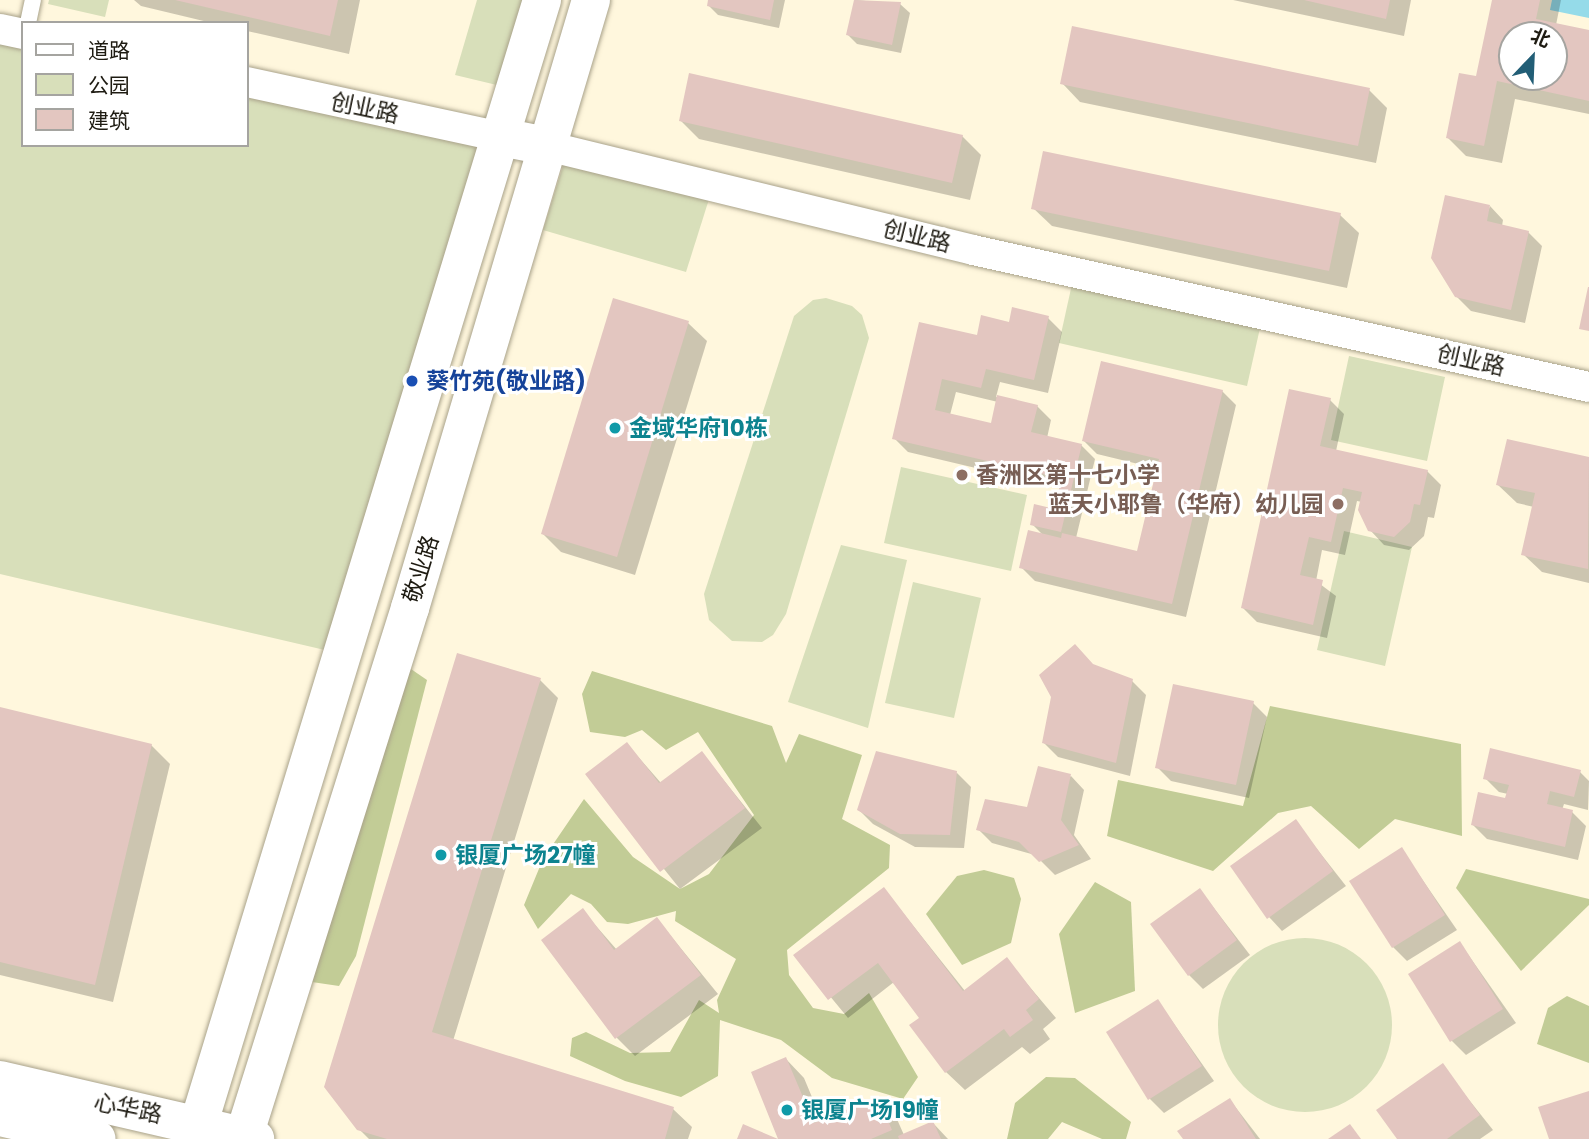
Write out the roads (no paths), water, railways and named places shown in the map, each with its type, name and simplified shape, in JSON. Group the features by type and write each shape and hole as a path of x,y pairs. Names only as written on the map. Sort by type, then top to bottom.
{"main road":[{"path":"197,1131 542,0"},
{"name":"敬业路","path":"247,1138 410,608 591,0"},
{"name":"创业路","path":"501,137 547,146"},
{"name":"心华路","path":"0,1080 197,1131 247,1138"},
{"name":"心华路","path":"0,1117 97,1139"}],"street":[{"path":"0,29 21,34"},
{"name":"创业路","path":"248,82 501,137"},
{"name":"创业路","path":"547,146 972,250 1589,387"}],"lane":[{"path":"28,21 33,0"}],"water":[{"path":"1552,0 1589,0 1589,18 1550,10"}],"place":[{"name":"葵竹苑(敬业路)","path":"412,381"},
{"name":"金域华府10栋","path":"615,428"},
{"name":"香洲区第十七小学","path":"962,475"},
{"name":"蓝天小耶鲁（华府）幼儿园","path":"1338,504"},
{"name":"银厦广场27幢","path":"441,855"},
{"name":"银厦广场19幢","path":"787,1110"}]}
